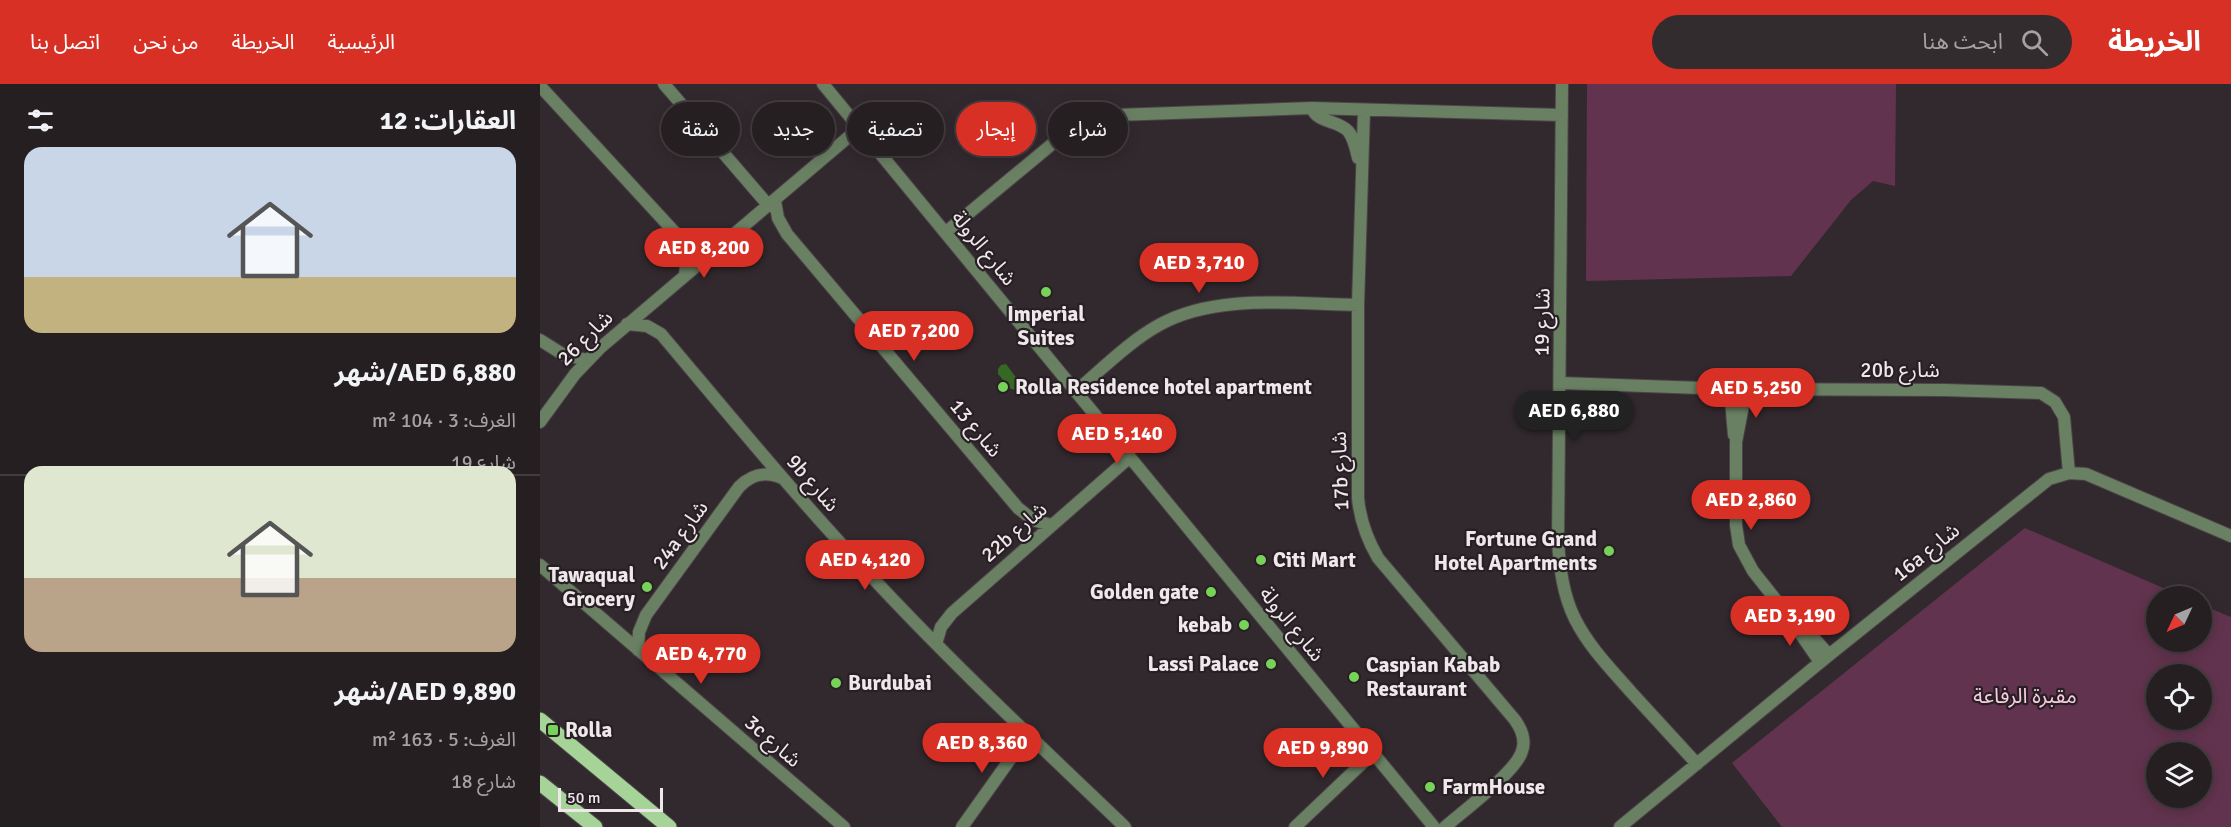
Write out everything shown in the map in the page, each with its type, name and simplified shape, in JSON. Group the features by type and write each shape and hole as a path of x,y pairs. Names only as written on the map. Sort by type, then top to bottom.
{"main road":[{"path":"540,720 669,827"},
{"path":"540,783 595,827"}],"street":[{"path":"664,84 772,203"},
{"name":"شارع الرولة","path":"823,84 847,113"},
{"name":"شارع 19","path":"1562,84 1558,542 1560,568 1565,593 1574,617 1592,647 1697,764"},
{"path":"540,86 680,238 687,256 685,275"},
{"path":"946,232 1056,140 1083,124 1099,119 1133,113 1312,108 1562,115"},
{"name":"17b شارع","path":"1312,108 1318,117 1338,123 1348,131 1354,141 1361,168"},
{"name":"17b شارع","path":"1364,110 1358,306 1358,498 1364,529 1370,544 1388,572 1515,720 1523,736 1524,745 1518,761 1445,827"},
{"name":"شارع 26","path":"540,422 588,360 627,324 847,138"},
{"name":"شارع الرولة","path":"882,156 1434,827"},
{"name":"شارع 13","path":"772,203 787,234 1018,508 1033,520 1051,525"},
{"path":"1076,391 1149,331 1195,310 1246,303 1358,306"},
{"name":"9b شارع","path":"627,324 647,326 661,334 782,478 858,562 936,644 1125,827"},
{"path":"540,340 564,355 588,360"},
{"name":"20b شارع","path":"1560,383 1746,390 2041,393 2055,402 2064,417 2069,473"},
{"path":"1730,389 1736,442 1736,525 1739,544 1747,563 1824,659"},
{"path":"1736,442 1746,390"},
{"name":"22b شارع","path":"936,644 941,627 952,613 1130,457"},
{"name":"24a شارع","path":"638,650 639,632 646,615 739,487 749,478 764,473 782,478"},
{"path":"2069,473 2095,477 2231,536"},
{"name":"16a شارع","path":"1620,827 2040,485 2058,475 2069,473"},
{"name":"3c شارع","path":"540,566 840,827"},
{"path":"962,827 1016,751 1022,728"},
{"path":"1295,827 1372,754"}],"green space":[{"path":"1587,84 1896,84 1895,186 1873,181 1851,200 1791,276 1586,281"},
{"name":"مقبرة الرفاعة","path":"2025,528 2159,586 2146,586 2146,652 2212,652 2212,609 2231,617 2231,827 1782,827 1732,763"}],"shaded area":[{"path":"1006,364 1020,383 1016,390 1011,389 998,374 1001,365"}],"place":[{"name":"Imperial Suites","path":"1046,292"},
{"name":"Rolla Residence hotel apartment","path":"1003,387"},
{"name":"Fortune Grand Hotel Apartments","path":"1609,551"},
{"name":"Citi Mart","path":"1261,560"},
{"name":"Tawaqual Grocery","path":"647,587"},
{"name":"Golden gate","path":"1211,592"},
{"name":"kebab","path":"1244,625"},
{"name":"Lassi Palace","path":"1271,664"},
{"name":"Caspian Kabab Restaurant","path":"1354,677"},
{"name":"Burdubai","path":"836,683"},
{"name":"Rolla","path":"553,730"},
{"name":"FarmHouse","path":"1430,787"}]}
